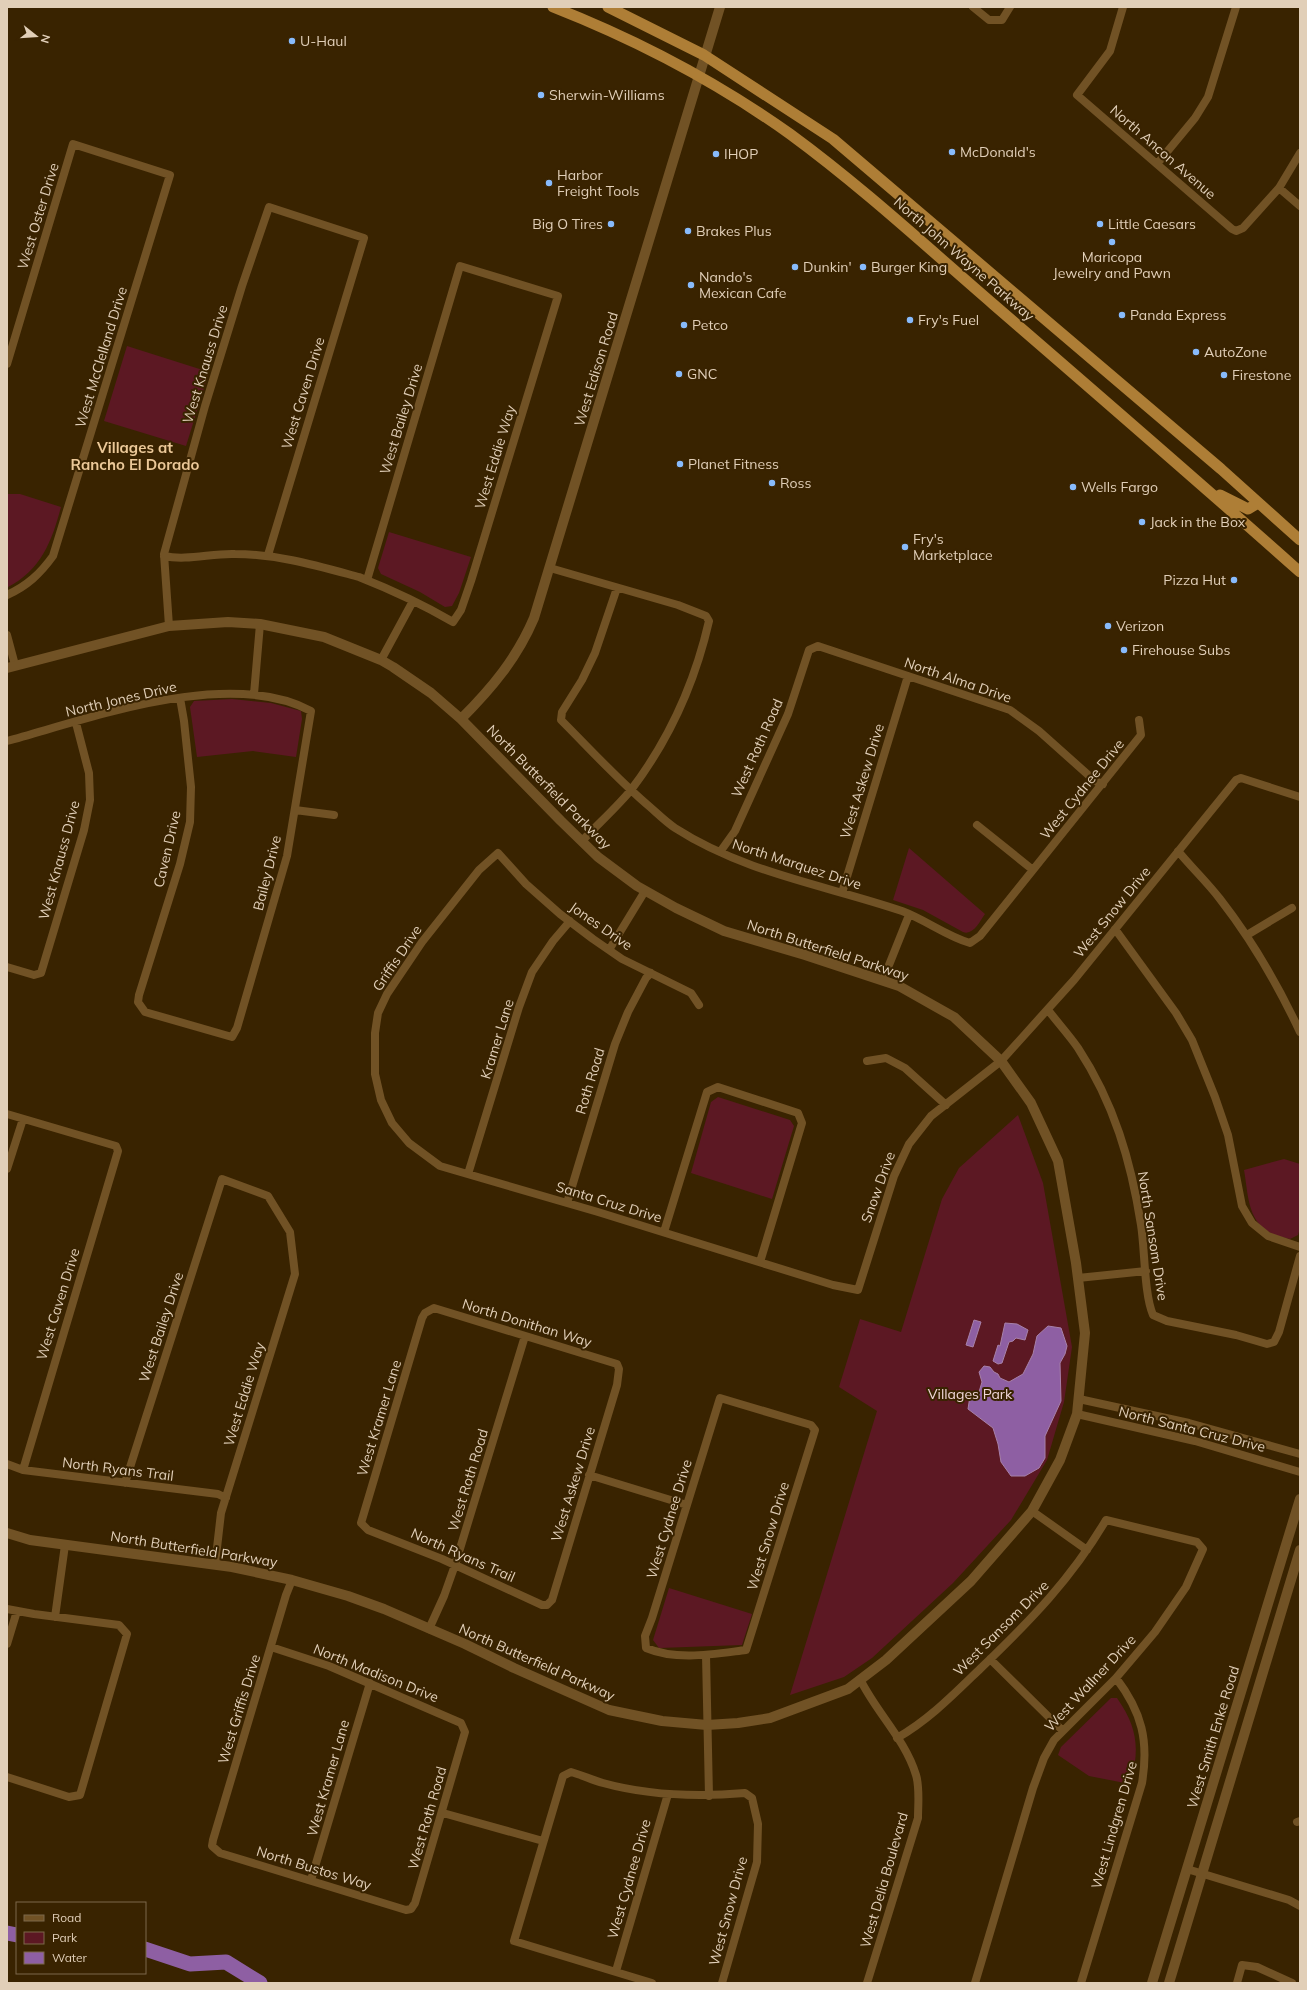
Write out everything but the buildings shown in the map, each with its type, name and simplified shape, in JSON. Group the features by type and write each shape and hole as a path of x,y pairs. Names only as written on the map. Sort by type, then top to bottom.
{"highway":[{"name":"North John Wayne Parkway","path":"553,7 622,36 698,76 789,134 814,152 913,235 1202,485 1300,572"},
{"path":"608,7 704,55 833,139 1102,368 1300,540"},
{"path":"1202,485 1245,508 1251,509 1258,503"}],"street":[{"name":"West Edison Road","path":"461,719 488,692 507,669 520,648 534,618 704,55 720,7"},
{"path":"973,7 989,20 1002,20 1010,7"},
{"name":"North Ancon Avenue","path":"1123,7 1110,51 1077,95 1232,229 1240,230 1243,228 1280,188"},
{"path":"1157,164 1195,118 1208,97 1236,7"},
{"name":"West McClelland Drive","path":"7,595 22,589 42,571 53,556 170,175 73,144"},
{"name":"West Oster Drive","path":"7,364 73,144"},
{"path":"1300,153 1280,188 1300,206"},
{"name":"West Caven Drive","path":"268,555 364,238 269,207"},
{"name":"West Knauss Drive","path":"169,626 164,556 205,406 242,286 269,207"},
{"name":"West Eddie Way","path":"413,600 453,622 461,610 558,296 460,266"},
{"name":"West Bailey Drive","path":"367,580 460,266"},
{"path":"164,556 234,554 268,555 308,563 367,580 396,591 413,600 381,660"},
{"path":"550,568 678,605 706,616 709,621 703,648 683,702 666,736 630,790 582,841"},
{"name":"North Marquez Drive","path":"617,588 595,653 582,680 562,712 561,720 630,790 674,828 720,852 749,865 909,915 970,943"},
{"name":"North Butterfield Parkway","path":"7,1533 30,1540 214,1565 292,1580 348,1596 384,1609 609,1710 662,1721 707,1725 738,1723 770,1718 848,1689 886,1660 971,1581 1032,1511 1060,1460 1077,1414 1080,1399 1085,1333 1078,1278 1058,1161 1031,1103 1001,1061 954,1017 899,986 724,931 676,908 645,890 598,857 461,719 425,689 381,660 324,637 260,624 228,622 169,626 11,666"},
{"path":"254,694 260,624"},
{"path":"7,635 11,666"},
{"name":"North Alma Drive","path":"809,650 818,646 1010,710 1039,731 1095,781 1103,784"},
{"name":"West Roth Road","path":"720,852 734,831 788,714 809,650"},
{"name":"West Askew Drive","path":"842,893 908,676"},
{"name":"North Jones Drive","path":"7,741 128,708 180,698 218,694 254,694 300,705 312,711"},
{"name":"Caven Drive","path":"180,698 191,787 190,822 180,864 138,995 138,1002 145,1012 232,1037"},
{"name":"Bailey Drive","path":"232,1037 237,1028 281,878 295,810 312,711"},
{"name":"West Cydnee Drive","path":"970,943 980,936 1141,735 1139,720"},
{"name":"West Knauss Drive","path":"7,967 34,975 41,973 84,830 90,800 89,773 76,722"},
{"name":"West Snow Drive","path":"1001,1061 1048,1010 1236,780 1241,778 1300,797"},
{"path":"295,810 334,815"},
{"path":"977,825 1033,870"},
{"path":"1178,851 1219,898 1247,935 1279,990 1300,1032"},
{"name":"Jones Drive","path":"498,854 526,884 570,921 622,958 691,993 700,1005"},
{"name":"Griffis Drive","path":"381,1100 375,1074 375,1033 378,1013 387,994 422,942 479,870 498,854"},
{"path":"609,950 645,890"},
{"path":"1247,935 1292,908"},
{"path":"883,980 909,915"},
{"name":"Kramer Lane","path":"468,1174 519,1007 532,972 553,941 570,921"},
{"path":"1115,929 1176,1013 1192,1040 1215,1097 1228,1135 1242,1206 1252,1223 1268,1236 1300,1247"},
{"name":"Roth Road","path":"566,1203 615,1044 628,1012 646,978 651,973"},
{"name":"North Sansom Drive","path":"1048,1010 1078,1048 1105,1097 1121,1134 1136,1194 1153,1316 1167,1321 1236,1335 1267,1344 1274,1342 1279,1332 1300,1256"},
{"path":"867,1061 886,1058 905,1068 946,1105"},
{"name":"Snow Drive","path":"858,1290 894,1176 906,1151 931,1116 1001,1061"},
{"path":"664,1232 705,1097 711,1089 718,1087 758,1099 793,1111 801,1117 801,1130 760,1262"},
{"name":"Santa Cruz Drive","path":"381,1100 392,1122 409,1143 440,1166 664,1232 834,1286 858,1290"},
{"path":"7,1114 23,1119 7,1169"},
{"name":"West Caven Drive","path":"23,1119 116,1146 118,1151 23,1470"},
{"name":"West Bailey Drive","path":"125,1483 222,1179 268,1196 290,1232"},
{"name":"West Eddie Way","path":"214,1565 221,1513 295,1274 290,1232"},
{"path":"1078,1278 1146,1271"},
{"name":"North Donithan Way","path":"425,1313 434,1308 617,1364 618,1369"},
{"name":"West Kramer Lane","path":"368,1530 361,1523 422,1318 425,1313"},
{"name":"West Roth Road","path":"429,1629 444,1596 455,1565 525,1336"},
{"name":"West Askew Drive","path":"548,1605 552,1600 617,1385 618,1369"},
{"name":"West Cydnee Drive","path":"706,1655 659,1654 646,1648 645,1636 652,1618 720,1398"},
{"name":"West Snow Drive","path":"706,1655 746,1650 815,1430 811,1425 720,1398"},
{"name":"North Santa Cruz Drive","path":"1080,1399 1189,1423 1300,1454"},
{"name":"North Santa Cruz Drive","path":"1077,1414 1195,1441 1300,1472"},
{"name":"North Ryans Trail","path":"7,1464 23,1470 218,1494 226,1498"},
{"path":"589,1475 687,1505"},
{"name":"West Smith Enke Road","path":"1152,1983 1300,1499"},
{"path":"1032,1511 1087,1550"},
{"name":"West Sansom Drive","path":"898,1738 925,1719 990,1659 1056,1592 1087,1550 1106,1520"},
{"name":"West Wallner Drive","path":"975,1983 1033,1788 1044,1758 1054,1740 1116,1678 1155,1632 1186,1588 1202,1549 1197,1542 1106,1520"},
{"name":"North Ryans Trail","path":"368,1530 455,1565 542,1605 548,1605"},
{"path":"55,1617 65,1545"},
{"name":"West Smith Enke Road","path":"1169,1983 1300,1550"},
{"name":"West Griffis Drive","path":"212,1846 292,1580"},
{"path":"7,1609 119,1625 127,1634 80,1795 69,1796 7,1777"},
{"path":"7,1644 17,1611"},
{"name":"North Madison Drive","path":"271,1648 328,1666 370,1683 461,1723 466,1732"},
{"path":"652,1983 514,1940 562,1776 571,1772 602,1783 632,1789 668,1794 709,1796 706,1655"},
{"path":"990,1659 1063,1731"},
{"name":"West Lindgren Drive","path":"1081,1983 1142,1783 1146,1759 1144,1737 1138,1714 1116,1678"},
{"name":"West Delia Boulevard","path":"860,1680 898,1738 916,1775 918,1798 918,1818 867,1983"},
{"name":"West Kramer Lane","path":"311,1880 370,1683"},
{"name":"West Roth Road","path":"411,1909 415,1903 443,1813 466,1732"},
{"name":"West Snow Drive","path":"709,1796 745,1793 752,1798 758,1824 757,1862 722,1983"},
{"name":"West Cydnee Drive","path":"616,1972 668,1794"},
{"path":"443,1813 543,1841"},
{"name":"North Bustos Way","path":"212,1846 220,1853 406,1910 411,1909"},
{"path":"1187,1869 1289,1900 1300,1906"},
{"path":"1237,1983 1242,1966 1257,1967 1292,1983"}],"green space":[{"path":"127,346 209,372 186,446 104,421"},
{"path":"7,494 20,494 61,507 54,531 44,553 29,572 8,587"},
{"path":"389,532 471,557 459,593 452,606 445,607 420,592 381,574 378,568"},
{"path":"232,699 271,703 301,711 302,719 296,757 253,751 197,757 190,707 194,701"},
{"path":"909,848 985,914 973,930 967,933 963,932 923,910 893,900"},
{"path":"718,1097 790,1120 794,1126 772,1199 691,1173 711,1102"},
{"name":"Villages Park","path":"1018,1115 1043,1183 1072,1347 1064,1402 1047,1460 1011,1520 953,1583 872,1658 844,1677 790,1695 877,1411 839,1387 860,1319 901,1332 942,1199 959,1168"},
{"path":"1284,1159 1300,1164 1300,1228 1298,1235 1290,1239 1271,1233 1262,1227 1256,1220 1252,1213 1244,1170"},
{"path":"669,1588 752,1614 742,1645 659,1648 653,1640"},
{"path":"1111,1698 1117,1698 1133,1729 1136,1750 1130,1784 1089,1776 1058,1755 1061,1747"}],"water":[{"path":"974,1320 981,1322 973,1347 966,1345"},
{"path":"1005,1323 1017,1324 1028,1330 1025,1340 1016,1338 1009,1342 1002,1363 998,1364 993,1361 998,1345 1000,1346"},
{"path":"1048,1326 1061,1328 1067,1346 1060,1363 1061,1401 1045,1436 1045,1458 1039,1468 1025,1476 1011,1476 1001,1462 998,1444 993,1428 968,1409 970,1396 979,1392 982,1382 979,1372 984,1366 990,1367 998,1374 1000,1378 1009,1382 1023,1374 1033,1354 1037,1336"}],"waterway":[{"path":"7,1933 16,1935"},
{"path":"146,1949 190,1964 226,1962 260,1983"}],"place":[{"name":"U-Haul","path":"292,41"},
{"name":"Sherwin-Williams","path":"541,95"},
{"name":"McDonald's","path":"952,152"},
{"name":"IHOP","path":"716,154"},
{"name":"Harbor Freight Tools","path":"549,183"},
{"name":"Big O Tires","path":"611,224"},
{"name":"Little Caesars","path":"1100,224"},
{"name":"Brakes Plus","path":"688,231"},
{"name":"Maricopa Jewelry and Pawn","path":"1112,242"},
{"name":"Dunkin'","path":"795,267"},
{"name":"Burger King","path":"863,267"},
{"name":"Nando's Mexican Cafe","path":"691,285"},
{"name":"Panda Express","path":"1122,315"},
{"name":"Fry's Fuel","path":"910,320"},
{"name":"Petco","path":"684,325"},
{"name":"AutoZone","path":"1196,352"},
{"name":"GNC","path":"679,374"},
{"name":"Firestone","path":"1224,375"},
{"name":"Planet Fitness","path":"680,464"},
{"name":"Ross","path":"772,483"},
{"name":"Wells Fargo","path":"1073,487"},
{"name":"Jack in the Box","path":"1142,522"},
{"name":"Fry's Marketplace","path":"905,547"},
{"name":"Pizza Hut","path":"1234,580"},
{"name":"Verizon","path":"1108,626"},
{"name":"Firehouse Subs","path":"1124,650"}],"district":[{"name":"Villages at Rancho El Dorado","path":"135,456"}]}
